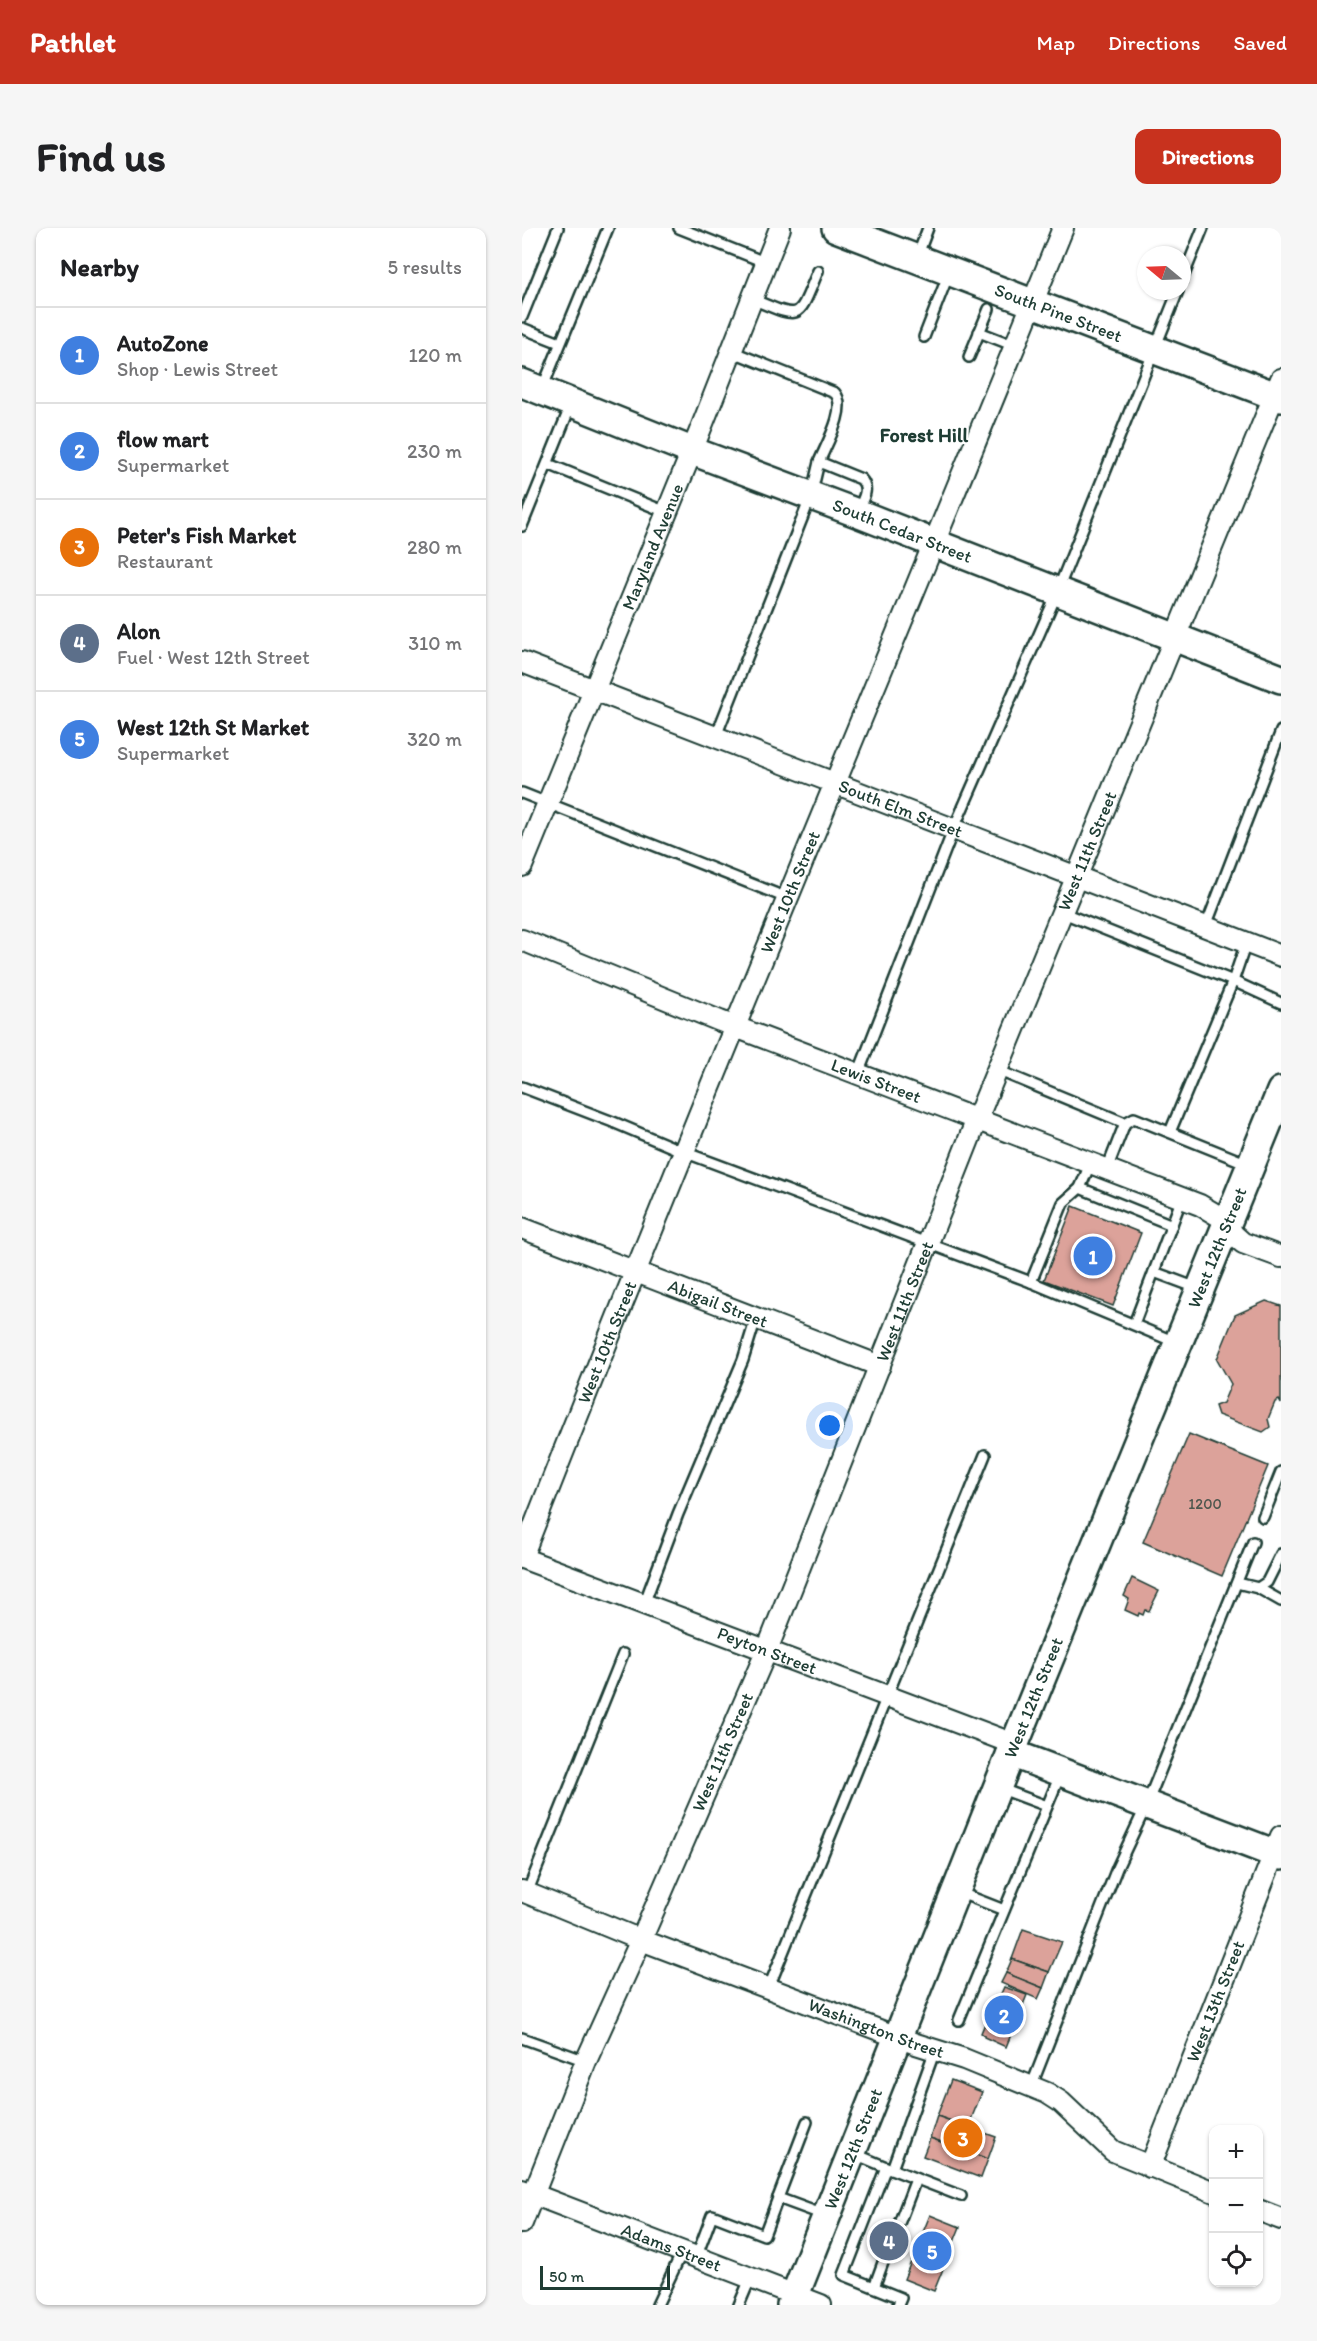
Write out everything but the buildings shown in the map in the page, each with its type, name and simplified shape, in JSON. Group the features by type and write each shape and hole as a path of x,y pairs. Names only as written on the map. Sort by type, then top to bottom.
{"main road":[{"name":"South Pine Street","path":"836,228 1155,349 1279,391"},
{"name":"South Cedar Street","path":"532,387 1281,679"},
{"name":"West 12th Street","path":"793,2300 997,1787 1281,1091"},
{"name":"Peyton Street","path":"1013,1749 1061,1773 1146,1806 1279,1848"}],"street":[{"name":"Maryland Avenue","path":"522,866 692,451 780,228"},
{"name":"West 10th Street","path":"522,1558 634,1271 1063,228"},
{"name":"West 11th Street","path":"522,2223 527,2192 641,1940 767,1650 927,1242 1061,912 1174,636 1279,391"},
{"name":"South Elm Street","path":"522,662 1281,956"},
{"name":"Lewis Street","path":"522,940 735,1026 1200,1205 1222,1218 1243,1243 1281,1257"},
{"name":"Abigail Street","path":"522,1228 880,1366"},
{"name":"Peyton Street","path":"522,1558 888,1696 1013,1749"},
{"name":"West 13th Street","path":"1150,2167 1279,1848"},
{"name":"Washington Street","path":"525,1892 641,1940 1031,2086 1061,2102 1113,2151 1209,2190"},
{"name":"Adams Street","path":"527,2192 750,2279 793,2300 821,2305"},
{"path":"1263,2212 1281,2218"}],"lane":[{"path":"522,317 558,228"},
{"path":"532,387 560,343 608,228"},
{"path":"679,228 767,263"},
{"path":"916,258 928,228"},
{"path":"1191,258 1203,228"},
{"path":"752,299 786,313 796,313 802,309 818,271"},
{"path":"924,337 950,271"},
{"path":"858,1074 954,828 1057,592 1174,300"},
{"path":"969,357 988,309"},
{"path":"522,328 560,343"},
{"path":"979,332 1015,346"},
{"path":"716,736 812,496 819,462 841,409 840,399 835,393 731,351"},
{"path":"522,526 572,403"},
{"path":"819,462 861,479 865,484 866,491 857,513"},
{"path":"548,464 666,512"},
{"path":"1206,926 1281,731"},
{"path":"522,793 787,898"},
{"path":"1061,912 1281,1002"},
{"path":"1170,1132 1233,981 1246,943"},
{"path":"997,1070 1125,1124"},
{"path":"522,1087 684,1152 1031,1282 1178,1343"},
{"path":"1031,1282 1063,1203 1099,1166 1125,1124 1134,1118 1250,1165"},
{"path":"1080,1188 1172,1225"},
{"path":"1134,1324 1182,1198"},
{"path":"1154,1272 1200,1289"},
{"path":"644,1604 678,1514 743,1360 756,1318"},
{"path":"770,1987 985,1455"},
{"path":"1263,1517 1281,1472"},
{"path":"1031,2086 1117,1868 1146,1806 1253,1542"},
{"path":"1258,1588 1267,1582 1281,1554"},
{"path":"1237,1583 1258,1588 1281,1601"},
{"path":"525,1892 623,1653"},
{"path":"959,2020 1061,1773"},
{"path":"997,1787 1047,1806"},
{"path":"956,1891 1004,1910"},
{"path":"522,2038 586,2061"},
{"path":"898,2305 901,2298 844,2275 935,2050"},
{"path":"657,2305 712,2215 764,2235 807,2122"},
{"path":"851,2153 961,2196"},
{"path":"895,2234 916,2179"},
{"path":"778,2198 826,2216"},
{"path":"874,2287 888,2249"},
{"path":"739,2305 750,2279"}],"place":[{"name":"AutoZone","path":"1093,1256"},
{"name":"flow mart","path":"1004,2015"},
{"name":"Peter's Fish Market","path":"963,2138"},
{"name":"Alon","path":"889,2241"},
{"name":"West 12th St Market","path":"932,2251"}],"district":[{"name":"Forest Hill","path":"924,435"}]}
